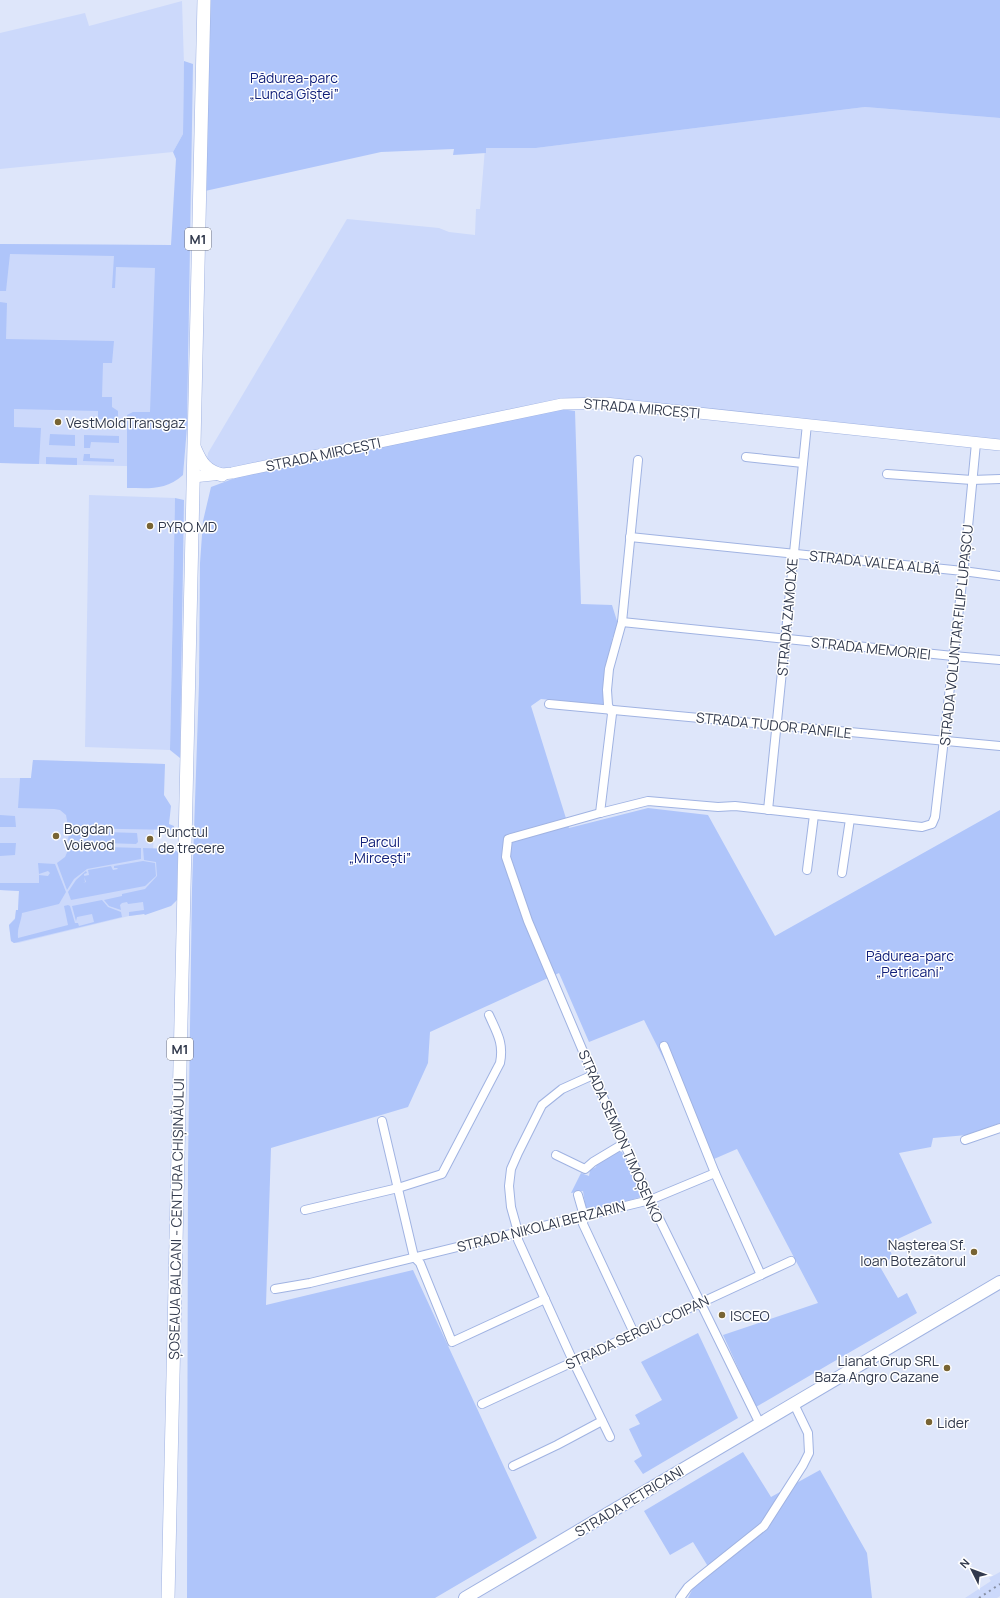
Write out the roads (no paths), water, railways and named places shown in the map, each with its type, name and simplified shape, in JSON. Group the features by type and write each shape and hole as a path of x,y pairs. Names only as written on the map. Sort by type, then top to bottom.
{"highway":[{"name":"ȘOSEAUA BALCANI - CENTURA CHIȘINĂULUI","path":"168,1598 204,0"},
{"path":"194,447 205,468 222,475"}],"main road":[{"name":"STRADA MIRCEȘTI","path":"193,477 222,475 562,404 605,403 1000,445"},
{"name":"STRADA PETRICANI","path":"465,1598 1000,1282"}],"street":[{"name":"STRADA ZAMOLXE","path":"768,810 807,424"},
{"name":"STRADA VOLUNTAR FILIP LUPAȘCU","path":"850,819 922,827 929,826 934,821 963,571 976,443"},
{"path":"746,457 803,463"},
{"path":"638,460 622,622 609,669 607,690 608,705 612,714 600,813 648,801 768,810 850,819 842,874"},
{"path":"887,474 972,480 1000,479"},
{"name":"STRADA VALEA ALBĂ","path":"630,537 1000,576"},
{"name":"STRADA MEMORIEI","path":"622,622 1000,660"},
{"name":"STRADA TUDOR PANFILE","path":"549,704 944,742 1000,746"},
{"name":"STRADA SEMION TIMOȘENKO","path":"600,813 508,839 506,857 528,921 623,1144 760,1424"},
{"path":"807,870 814,815"},
{"path":"305,1210 398,1188 442,1174 500,1063 502,1044 489,1015"},
{"path":"664,1046 715,1173 762,1275"},
{"path":"593,1075 562,1089 542,1105 511,1169 509,1186 511,1207 518,1232 518,1240 610,1438"},
{"path":"382,1121 414,1257 420,1264 452,1342 545,1299"},
{"path":"965,1140 1000,1128"},
{"path":"556,1155 585,1169 592,1162 623,1144"},
{"name":"STRADA NIKOLAI BERZARIN","path":"275,1289 310,1283 650,1200 715,1173"},
{"path":"578,1195 584,1216 583,1224 634,1333"},
{"name":"STRADA SERGIU COIPAN","path":"482,1404 791,1261"},
{"path":"680,1598 688,1587 764,1526 803,1465 809,1453 808,1433 794,1404"},
{"path":"513,1466 602,1421"}],"railway":[{"path":"979,1598 1000,1584"}],"place":[{"name":"VestMoldTransgaz","path":"58,422"},
{"name":"PYRO.MD","path":"150,526"},
{"name":"Bogdan Voievod","path":"56,836"},
{"name":"Punctul de trecere","path":"150,839"},
{"name":"Nașterea Sf. Ioan Botezătorul","path":"974,1252"},
{"name":"ISCEO","path":"722,1315"},
{"name":"Lianat Grup SRL Baza Angro Cazane","path":"947,1368"},
{"name":"Lider","path":"929,1422"}],"park label":[{"name":"Pădurea-parc „Lunca Gîștei”","path":"294,86"},
{"name":"Parcul „Mircești”","path":"380,850"},
{"name":"Pădurea-parc „Petricani”","path":"910,964"}]}
